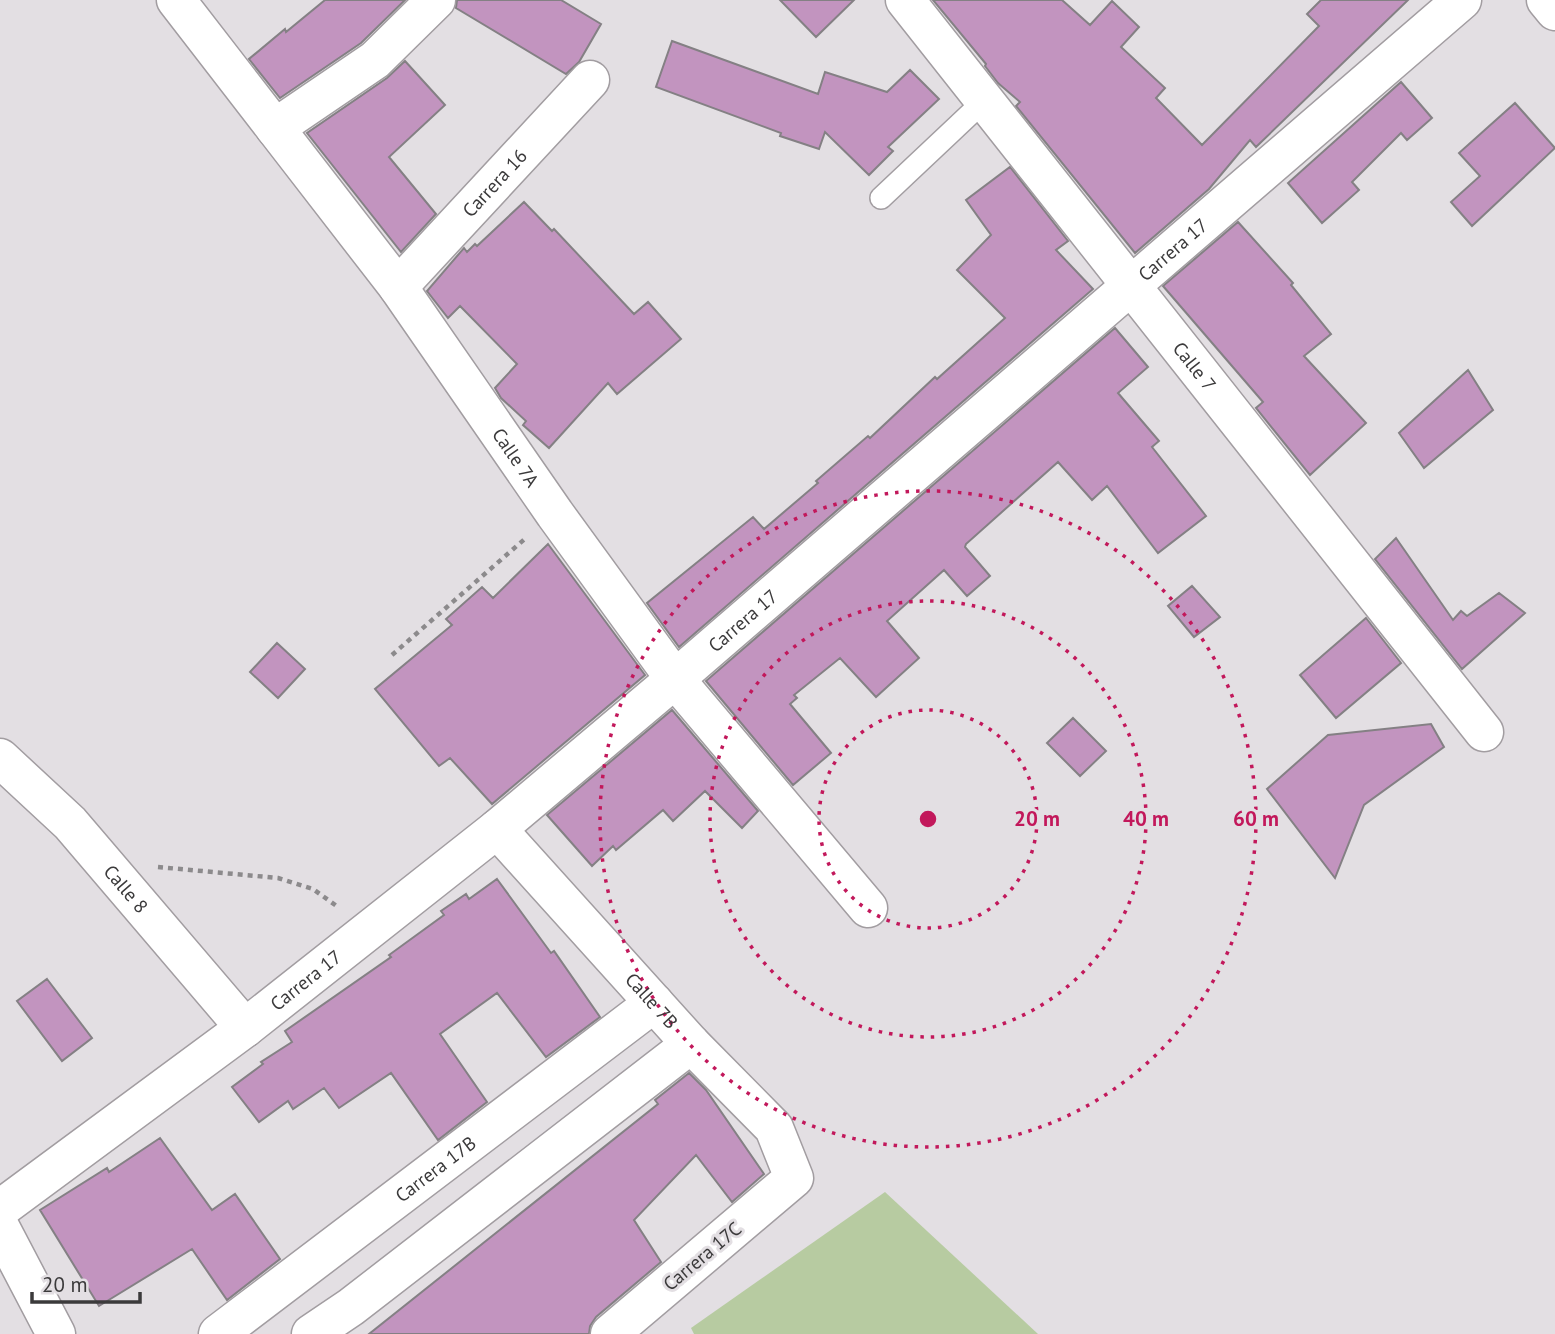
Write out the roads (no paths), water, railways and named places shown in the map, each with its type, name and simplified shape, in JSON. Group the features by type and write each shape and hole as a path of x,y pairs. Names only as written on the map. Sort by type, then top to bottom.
{"street":[{"name":"Calle 7A","path":"176,0 398,288 555,514 675,679 867,908"},
{"path":"275,128 375,60 436,0"},
{"name":"Calle 7","path":"905,0 1485,732"},
{"name":"Carrera 17","path":"0,1209 245,1028 497,829 675,679 1462,0"},
{"path":"1546,0 1555,10"},
{"name":"Carrera 16","path":"398,288 590,80"},
{"name":"Calle 8","path":"0,758 70,823 245,1028"},
{"name":"Calle 7B","path":"497,829 691,1044 774,1128 794,1178"},
{"name":"Carrera 17B","path":"218,1334 654,1003"},
{"path":"311,1334 362,1299 691,1044"},
{"name":"Carrera 17C","path":"610,1334 794,1178"},
{"path":"0,1227 56,1334"}],"lane":[{"path":"881,198 985,100"}]}
